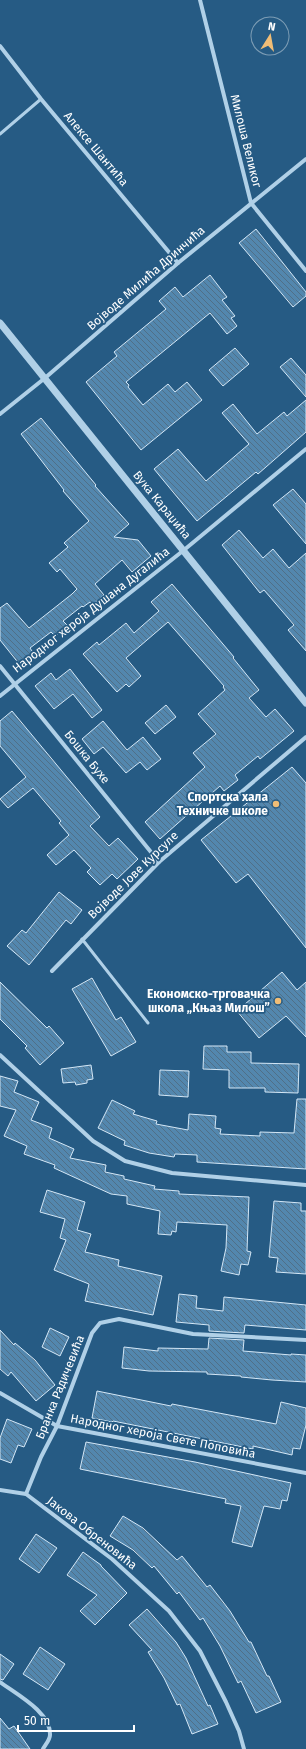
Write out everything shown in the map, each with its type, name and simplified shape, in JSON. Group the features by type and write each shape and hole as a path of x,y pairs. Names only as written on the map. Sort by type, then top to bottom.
{"street":[{"name":"Милоша Великог","path":"200,0 251,203 306,271"},
{"name":"Алексе Шантића","path":"0,46 41,99 178,262"},
{"name":"Војводе Милића Дринчића","path":"0,414 45,378 178,262 306,159"},
{"name":"Вука Караџића","path":"0,323 306,703"},
{"name":"Народног хероја Душана Дугалића","path":"0,696 184,550 306,450"},
{"name":"Бошка Бухе","path":"0,666 159,862"},
{"name":"Војводе Јове Курсуле","path":"52,971 159,862 306,737"},
{"path":"0,1055 93,1141 125,1161 172,1173 306,1185"},
{"name":"Бранка Радичевића","path":"26,1494 41,1457 57,1426 92,1333 100,1323 119,1319 192,1334 306,1340"},
{"name":"Народног хероја Свете Поповића","path":"0,1393 57,1426 306,1473"},
{"path":"0,1490 26,1494"},
{"name":"Јакова Обреновића","path":"26,1494 112,1559 169,1611 200,1651 239,1731 244,1749"},
{"path":"0,1682 33,1705 43,1716 49,1726 50,1737 43,1749"}],"lane":[{"path":"0,134 41,99"},
{"path":"82,939 148,1023"}],"building":[{"path":"256,229 306,292 306,296 293,307 239,243"},
{"path":"210,275 227,297 222,300 235,316 231,318 237,326 227,334 210,313 126,382 129,385 128,387 143,405 168,384 175,392 187,382 202,400 141,450 86,382 117,356 114,352 166,309 159,301 175,287 183,297"},
{"path":"235,348 249,364 223,386 209,370"},
{"path":"291,358 306,375 306,397 280,367"},
{"path":"306,400 306,432 258,474 256,472 197,521 154,469 178,449 206,481 249,444 222,413 233,404 257,434 284,412 287,416"},
{"path":"41,418 96,485 95,486 129,524 114,537 138,540 151,556 132,572 122,560 95,584 104,595 92,605 90,602 83,607 82,606 63,621 68,626 55,636 51,632 30,648 34,654 20,665 0,640 0,608 7,603 29,628 72,594 77,589 60,569 57,572 49,563 68,547 64,543 89,521 63,491 64,490 21,434"},
{"path":"293,489 306,504 306,544 273,505"},
{"path":"239,530 263,558 273,549 289,568 306,553 306,651 288,630 294,625 264,590 260,593 222,545"},
{"path":"172,584 234,657 233,658 259,690 249,698 266,717 275,709 294,731 260,759 258,756 235,775 238,780 224,791 220,786 160,839 145,822 205,767 193,753 216,734 198,714 225,690 223,687 224,686 168,622 126,658 141,676 129,687 126,684 117,692 83,654 97,642 99,645 126,623 134,633 159,611 151,602"},
{"path":"70,669 102,710 92,718 73,694 54,709 35,686 51,673 56,680"},
{"path":"166,705 176,717 155,734 145,723"},
{"path":"12,711 100,817 90,826 109,846 118,838 138,859 117,879 112,874 100,885 87,872 91,868 74,850 56,865 47,855 69,835 59,823 61,821 33,788 8,808 0,799 26,777 0,746 0,721"},
{"path":"103,721 127,750 143,737 161,759 147,770 140,762 126,773 103,747 94,754 82,739"},
{"name":"Спортска хала Техничке школе","path":"292,767 306,783 306,948 248,874 236,883 201,840"},
{"path":"59,892 82,910 71,924 66,920 29,965 7,946 22,930 26,933"},
{"name":"Економско-трговачка школа „Књаз Милош”","path":"282,972 297,990 306,982 306,1037 286,1016 259,1038 237,1011"},
{"path":"92,978 116,1020 121,1017 136,1042 111,1056 72,989"},
{"path":"0,982 47,1028 49,1026 64,1043 40,1065 25,1048 27,1046 0,1019"},
{"path":"204,1046 227,1046 227,1052 251,1052 251,1063 299,1064 298,1093 265,1092 265,1088 229,1088 229,1070 203,1069"},
{"path":"91,1065 93,1079 87,1080 87,1083 76,1085 75,1082 63,1083 61,1069"},
{"path":"160,1070 189,1071 188,1097 159,1095"},
{"path":"0,1076 18,1081 14,1092 39,1102 31,1120 52,1128 49,1138 74,1149 70,1158 106,1165 105,1172 124,1176 124,1179 155,1186 154,1189 179,1191 179,1194 249,1197 247,1251 251,1252 248,1265 241,1264 239,1275 221,1271 226,1248 227,1225 177,1222 176,1232 172,1231 171,1235 158,1234 160,1211 127,1204 127,1196 111,1194 54,1168 55,1165 24,1154 27,1146 4,1136 16,1110 0,1106"},
{"path":"297,1099 306,1099 306,1169 197,1162 197,1155 175,1154 174,1157 149,1153 124,1145 125,1141 98,1128 112,1100 135,1111 133,1114 157,1121 156,1124 188,1130 189,1114 216,1116 215,1128 221,1129 220,1134 260,1136 260,1132 294,1133"},
{"path":"47,1190 85,1202 77,1230 91,1234 85,1252 119,1260 118,1266 162,1276 153,1315 85,1301 89,1284 54,1270 66,1240 60,1238 65,1219 40,1212"},
{"path":"274,1201 301,1203 301,1211 306,1211 306,1274 276,1272 278,1258 269,1257"},
{"path":"179,1294 197,1296 196,1308 223,1311 224,1297 306,1305 306,1330 245,1325 244,1333 209,1331 209,1325 176,1322"},
{"path":"50,1328 69,1337 60,1356 42,1347"},
{"path":"0,1330 14,1345 15,1343 35,1360 55,1385 36,1401 11,1372 8,1376 0,1369"},
{"path":"209,1338 244,1340 243,1351 306,1355 306,1382 207,1374 207,1372 149,1371 122,1368 124,1347 158,1351 158,1348 208,1349"},
{"path":"97,1391 171,1406 172,1404 276,1424 281,1402 306,1408 306,1425 300,1449 293,1448 292,1455 253,1446 253,1449 92,1418"},
{"path":"7,1419 32,1429 24,1447 18,1445 11,1463 0,1459 0,1438"},
{"path":"86,1442 195,1462 291,1483 287,1501 282,1500 280,1509 264,1506 252,1547 232,1542 241,1506 225,1503 226,1499 80,1469"},
{"path":"123,1516 143,1528 177,1560 182,1556 207,1587 210,1585 230,1611 249,1642 251,1642 281,1702 256,1713 241,1681 238,1683 220,1646 203,1618 200,1620 179,1592 177,1594 154,1566 152,1568 133,1550 110,1536"},
{"path":"36,1534 57,1548 39,1573 19,1559"},
{"path":"83,1552 101,1565 127,1593 95,1625 80,1611 97,1595 67,1575"},
{"path":"147,1609 176,1642 186,1658 218,1724 192,1734 180,1704 177,1705 164,1678 148,1652 152,1650 129,1625"},
{"path":"40,1647 65,1664 48,1690 23,1674"},
{"path":"0,1654 14,1664 3,1680 0,1679"},
{"path":"0,1718 9,1729 14,1726 30,1749 0,1749"}],"place":[{"name":"Спортска хала Техничке школе","path":"276,804"},
{"name":"Економско-трговачка школа „Књаз Милош”","path":"278,1001"}]}
